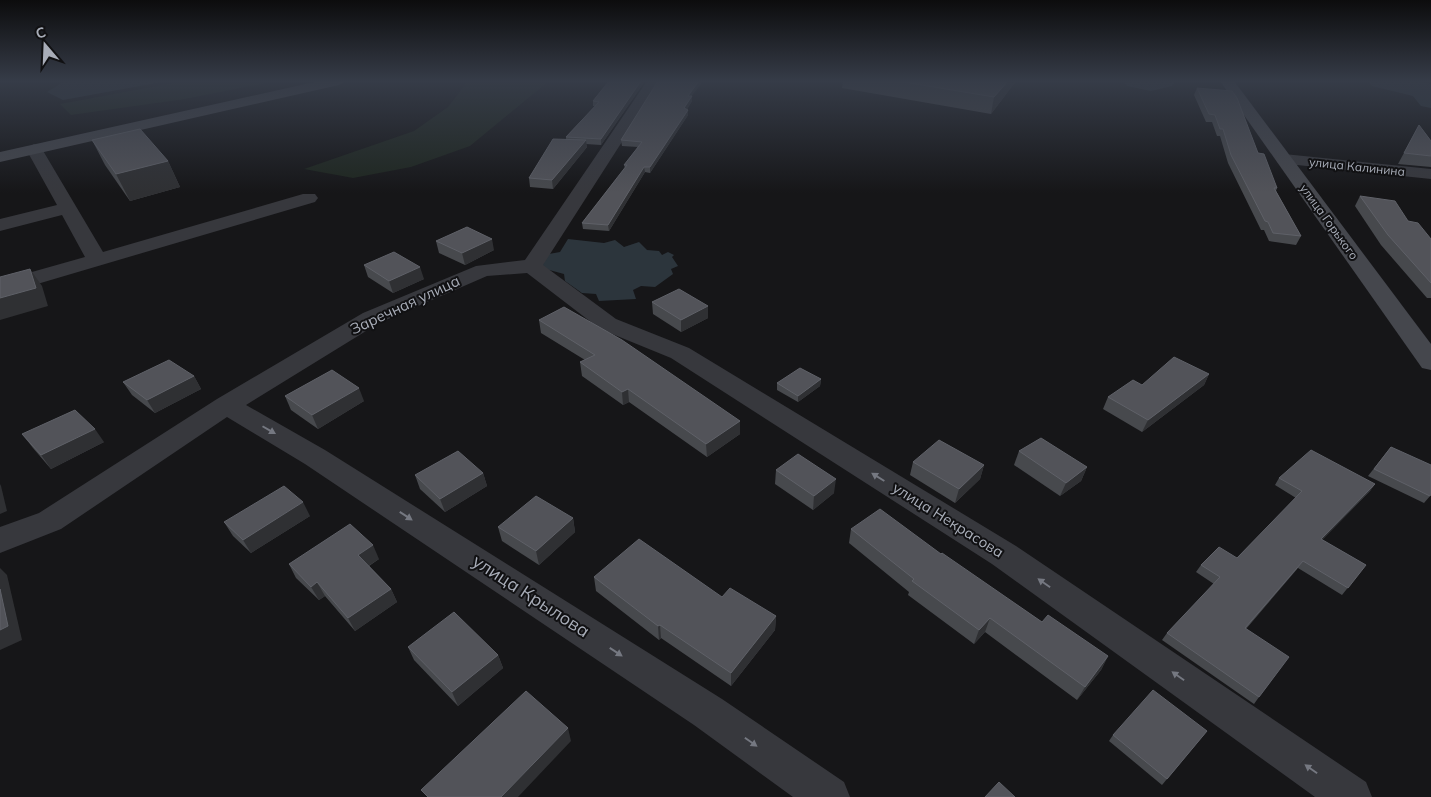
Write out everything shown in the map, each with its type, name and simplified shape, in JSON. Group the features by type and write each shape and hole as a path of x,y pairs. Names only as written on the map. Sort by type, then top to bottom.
{"street":[{"path":"0,157 172,118"},
{"path":"532,266 629,118"},
{"name":"улица Горького","path":"1254,118 1431,362"},
{"path":"34,149 97,260"},
{"name":"улица Калинина","path":"1284,159 1431,174"},
{"path":"0,288 310,198"},
{"path":"0,225 67,208"},
{"name":"Заречная улица","path":"0,540 50,521 226,405 371,318 482,270 532,266"},
{"name":"улица Некрасова","path":"532,266 608,324 680,353 1004,555 1351,797"},
{"name":"улица Крылова","path":"226,405 315,457 708,712 829,797"}],"shaded area":[{"path":"432,118 504,118 470,146 411,167 353,178 304,169 414,131"},
{"path":"568,239 604,243 615,240 624,247 639,242 647,250 659,251 662,255 668,252 674,255 672,257 678,266 671,269 673,274 655,287 641,286 633,290 636,299 599,301 596,294 582,293 565,281 564,274 542,268 549,254 560,252"}],"building":[{"path":"584,118 615,118 601,139 566,137"},
{"path":"635,118 683,118 650,167 644,167 608,225 582,223 627,165 624,165 642,142 621,140"},
{"path":"1216,118 1245,118 1258,153 1264,154 1277,188 1274,188 1301,236 1273,233 1231,155 1223,129 1220,129"},
{"path":"1419,125 1431,141 1431,156 1404,153"},
{"path":"140,129 168,161 116,174 92,140"},
{"path":"553,139 586,140 552,180 529,178"},
{"path":"1360,196 1395,201 1408,221 1418,223 1431,239 1431,283 1388,235"},
{"path":"467,227 492,239 462,253 436,241"},
{"path":"394,252 420,267 389,281 364,265"},
{"path":"30,269 36,288 0,298 0,277"},
{"path":"679,289 708,306 681,320 652,302"},
{"path":"564,307 622,340 740,421 706,444 628,389 622,392 580,362 595,355 539,320"},
{"path":"1174,357 1209,374 1148,420 1108,397 1133,380 1142,385"},
{"path":"169,360 194,376 147,400 123,382"},
{"path":"800,368 821,379 798,396 777,383"},
{"path":"332,370 359,388 312,415 285,396"},
{"path":"75,410 95,429 41,455 22,434"},
{"path":"1041,438 1087,467 1066,483 1019,451"},
{"path":"939,440 984,465 959,489 913,462"},
{"path":"1391,447 1431,465 1430,496 1374,469"},
{"path":"1311,450 1375,484 1321,539 1366,565 1348,588 1303,561 1245,628 1289,657 1259,697 1167,633 1220,577 1201,565 1219,547 1237,558 1302,491 1279,478"},
{"path":"458,451 483,473 440,499 415,475"},
{"path":"798,454 836,479 814,496 776,470"},
{"path":"284,486 303,502 243,540 224,522"},
{"path":"536,496 573,518 536,551 498,527"},
{"path":"880,509 941,554 1042,622 1048,615 1108,656 1085,687 990,618 979,630 912,581 914,579 851,529"},
{"path":"350,524 373,545 358,555 391,589 348,618 317,582 311,587 289,564"},
{"path":"639,539 722,597 730,588 776,616 731,673 660,625 658,626 594,577"},
{"path":"0,589 8,626 0,630"},
{"path":"454,612 498,655 452,692 408,647"},
{"path":"1153,690 1207,731 1167,779 1113,735"},
{"path":"526,691 568,728 501,797 428,797 421,790"},
{"path":"999,782 1015,797 985,797"}]}
